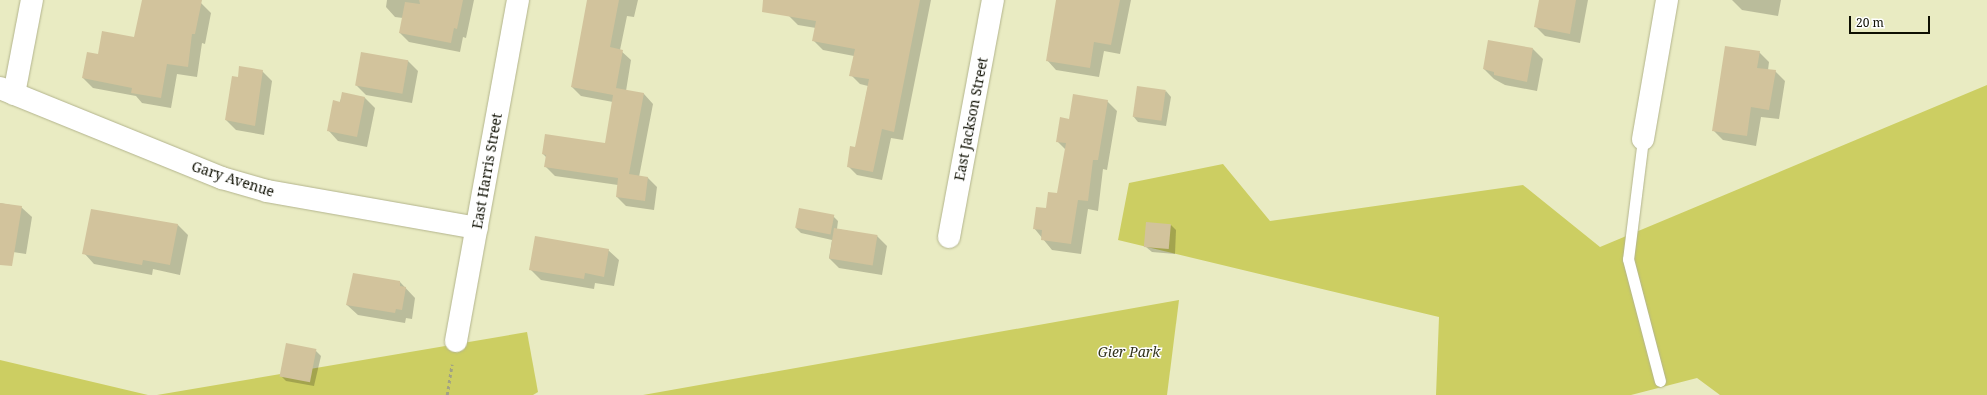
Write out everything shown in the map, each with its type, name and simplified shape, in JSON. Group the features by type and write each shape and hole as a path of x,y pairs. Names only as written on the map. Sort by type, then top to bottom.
{"street":[{"path":"7,91 32,0"},
{"name":"East Harris Street","path":"456,341 518,0"},
{"name":"East Jackson Street","path":"949,237 993,0"},
{"path":"1643,139 1667,0"},
{"name":"Gary Avenue","path":"7,91 222,178 267,192 477,228"}],"lane":[{"path":"1643,139 1628,259 1660,381"}],"path":[{"path":"447,395 456,341"}],"green space":[{"path":"1987,85 1987,395 1720,395 1697,378 1631,395 1436,395 1439,317 1118,240 1129,183 1223,164 1270,221 1523,185 1600,247"},
{"name":"Gier Park","path":"1179,300 1167,395 643,395"},
{"path":"527,332 538,392 533,395 157,395"},
{"path":"0,360 148,395 0,395"}],"building":[{"path":"142,0 202,0 195,34 192,34 188,67 167,64 161,98 131,93 132,88 82,78 87,52 98,54 102,31 134,37"},
{"path":"419,0 463,0 457,29 454,28 451,43 399,33 405,2 420,4"},
{"path":"587,0 619,0 610,47 623,50 616,88 644,93 629,174 648,177 645,201 616,197 618,178 544,167 546,155 542,154 545,134 605,143 613,95 571,87"},
{"path":"763,0 920,0 894,132 882,129 873,172 847,167 850,146 855,147 869,79 849,76 855,49 812,41 816,21 762,12"},
{"path":"1056,0 1120,0 1111,45 1094,42 1090,68 1046,61"},
{"path":"1539,0 1576,0 1570,34 1534,27"},
{"path":"1488,40 1533,48 1527,82 1494,75 1494,72 1483,69"},
{"path":"1725,46 1760,51 1757,68 1776,70 1769,110 1751,107 1747,136 1712,131"},
{"path":"361,52 408,60 402,94 355,85"},
{"path":"239,66 263,70 255,126 225,120 232,76 238,77"},
{"path":"1137,86 1166,90 1161,121 1133,117"},
{"path":"342,92 365,97 357,137 327,131 333,100 340,102"},
{"path":"1073,94 1108,100 1098,160 1093,160 1088,201 1078,200 1071,244 1041,240 1042,230 1033,229 1036,207 1046,208 1048,192 1057,193 1066,143 1056,142 1060,117 1069,119"},
{"path":"0,203 22,206 12,266 0,265"},
{"path":"799,208 834,215 831,235 795,228"},
{"path":"91,209 178,224 170,265 143,260 142,265 82,254"},
{"path":"1146,222 1171,224 1169,249 1144,247"},
{"path":"834,228 877,235 873,266 829,259"},
{"path":"535,236 609,249 604,277 585,273 584,279 529,270"},
{"path":"353,273 400,281 400,286 406,287 402,310 396,309 395,313 346,305"},
{"path":"286,343 316,349 310,382 280,376"}]}
